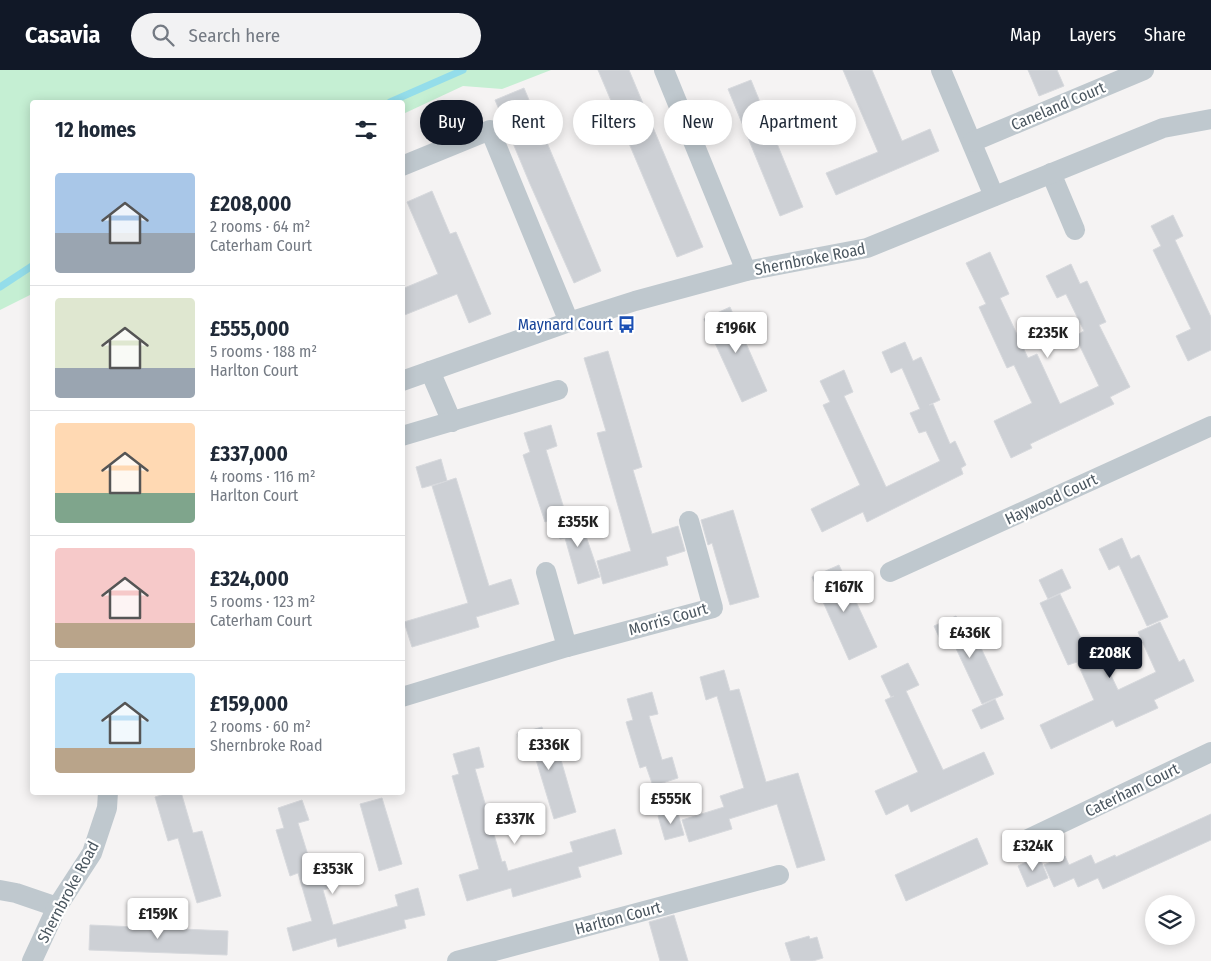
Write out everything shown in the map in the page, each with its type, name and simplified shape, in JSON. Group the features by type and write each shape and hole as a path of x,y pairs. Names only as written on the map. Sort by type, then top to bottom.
{"street":[{"path":"664,70 746,271"},
{"path":"941,70 994,196"},
{"name":"Caneland Court","path":"972,142 1144,70"},
{"name":"Shernbroke Road","path":"405,380 569,322 644,298 746,271 868,248 1163,128 1211,119"},
{"path":"405,165 490,130 569,322"},
{"path":"1051,173 1075,230"},
{"path":"430,371 452,422"},
{"path":"405,435 558,390"},
{"name":"Haywood Court","path":"890,572 1211,426"},
{"name":"Morris Court","path":"405,696 567,647 714,608 689,521"},
{"path":"546,572 567,647"},
{"name":"Caterham Court","path":"1026,840 1211,752"},
{"name":"Shernbroke Road","path":"32,961 57,907 92,853 107,808 108,795"},
{"name":"Harlton Court","path":"457,961 778,875"},
{"path":"0,890 16,893 57,907"}],"green space":[{"path":"0,70 551,70 502,89 463,86 433,100 420,100 420,106 405,113 405,100 30,100 30,295 0,310"}],"building":[{"path":"598,70 629,70 642,100 611,100"},
{"path":"843,70 872,70 902,141 930,129 939,151 836,195 826,173 878,152"},
{"path":"1028,70 1057,70 1064,86 1039,96"},
{"path":"751,80 759,100 742,100 742,123 728,89"},
{"path":"524,88 529,100 495,100"},
{"path":"654,130 703,247 677,257 630,145 654,145"},
{"path":"514,145 548,145 601,271 574,283"},
{"path":"751,145 778,145 803,207 780,216"},
{"path":"432,191 450,234 456,232 491,314 469,323 457,294 405,315 405,288 438,274 407,202"},
{"path":"1173,215 1183,236 1175,240 1211,317 1211,350 1188,361 1176,336 1191,329 1153,250 1161,246 1151,226"},
{"path":"990,252 1009,294 1000,298 1028,358 1037,354 1060,404 1099,386 1075,336 1084,331 1066,294 1057,298 1046,276 1071,264 1080,284 1087,281 1106,322 1099,325 1130,387 1110,397 1114,404 1030,444 1032,448 1011,458 994,421 1032,403 1014,365 1007,368 979,307 986,304 966,263"},
{"path":"730,307 767,391 742,402 704,319"},
{"path":"905,342 913,361 921,357 940,400 929,405 933,404 950,444 955,441 966,465 961,468 963,474 867,522 863,512 822,532 811,509 860,485 823,405 830,402 820,381 844,370 853,392 844,396 886,487 940,461 926,431 919,433 910,413 920,409 902,368 891,373 882,352"},
{"path":"608,351 642,467 633,470 652,534 678,526 685,551 666,557 668,565 603,584 597,561 631,551 597,433 606,431 584,358"},
{"path":"551,425 557,446 546,450 566,515 545,522 523,455 530,452 524,433"},
{"path":"441,459 447,481 422,488 416,467"},
{"path":"456,478 489,586 511,579 519,604 476,617 479,627 412,647 405,622 468,603 432,486"},
{"path":"733,510 759,597 730,605 712,543 708,545 701,520"},
{"path":"578,513 600,577 578,584 565,538 560,539 554,520"},
{"path":"1122,538 1131,559 1139,555 1168,617 1147,626 1119,565 1109,570 1099,549"},
{"path":"839,565 877,647 849,660 812,577"},
{"path":"1062,569 1071,588 1048,599 1039,580"},
{"path":"1060,594 1089,655 1099,650 1118,690 1156,672 1138,632 1160,622 1179,662 1184,659 1194,681 1154,700 1158,708 1116,727 1113,720 1051,749 1040,725 1094,700 1077,662 1068,665 1040,603"},
{"path":"956,616 966,637 974,633 1003,695 982,704 954,644 944,648 934,626"},
{"path":"908,663 919,685 906,691 943,770 984,752 994,774 911,812 908,804 886,815 875,791 918,772 885,700 894,696 891,697 881,676"},
{"path":"724,670 730,691 739,689 766,782 798,773 825,860 797,868 777,804 729,819 732,829 689,842 682,820 724,807 720,796 744,788 717,696 706,700 700,677"},
{"path":"652,692 658,714 649,716 662,760 672,757 678,778 653,786 646,766 640,768 626,722 633,720 627,699"},
{"path":"995,699 1004,719 981,729 972,710"},
{"path":"542,727 548,748 557,746 576,812 554,819 534,753 524,756 517,734"},
{"path":"479,747 484,767 475,769 502,862 505,861 508,871 573,852 570,842 615,829 622,854 578,867 581,877 513,897 511,888 467,901 459,875 479,869 452,776 459,774 453,754"},
{"path":"161,795 182,795 193,833 202,831 221,896 197,903 178,838 168,841 155,797"},
{"path":"382,798 402,864 379,871 360,804"},
{"path":"302,800 309,820 298,823 312,868 323,865 330,888 323,890 333,925 398,906 395,895 418,888 425,915 404,920 406,928 338,947 336,938 293,951 287,928 312,921 298,873 290,876 276,830 284,828 278,808"},
{"path":"677,810 684,835 665,840 658,816"},
{"path":"1211,814 1211,840 1103,889 1098,878 1078,887 1074,878 1054,887 1044,865 1065,856 1069,865 1091,855 1095,864 1115,855 1116,857"},
{"path":"977,838 988,864 906,901 895,875"},
{"path":"1039,856 1048,878 1027,887 1018,866"},
{"path":"674,915 688,961 660,961 649,922"},
{"path":"90,925 228,931 227,955 89,950"},
{"path":"809,936 810,939 817,937 823,958 813,961 791,961 785,943"}],"waterway":[{"path":"395,100 463,70"},
{"path":"0,287 30,267"}],"place":[{"name":"Maynard Court","path":"627,324"}]}
